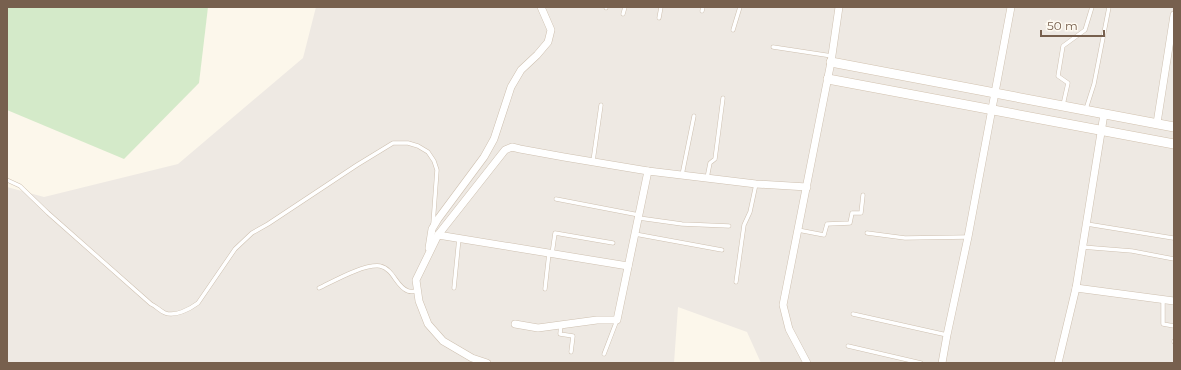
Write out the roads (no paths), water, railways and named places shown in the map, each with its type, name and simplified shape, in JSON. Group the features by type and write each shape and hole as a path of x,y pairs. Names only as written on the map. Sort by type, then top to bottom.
{"street":[{"path":"428,256 432,229 484,157 494,139 511,87 521,70 548,42 551,30 541,7"},
{"path":"807,363 789,329 783,305 832,59 839,7"},
{"path":"942,363 996,94 1011,7"},
{"path":"1157,123 1174,14"},
{"path":"832,59 996,94 1174,127"},
{"path":"828,79 1174,144"},
{"path":"1058,363 1076,288 1104,114"},
{"path":"487,363 472,358 443,342 428,324 419,301 416,280 438,235 505,150 512,147 648,171 756,184 806,187"},
{"path":"515,324 538,328 596,320 617,320 648,171"},
{"path":"438,235 628,266"},
{"path":"1076,288 1174,301"}],"lane":[{"path":"623,14 625,7"},
{"path":"659,18 661,7"},
{"path":"733,30 740,7"},
{"path":"1063,106 1068,83 1058,76 1063,46 1085,30 1092,7"},
{"path":"1085,110 1094,84 1109,7"},
{"path":"773,47 832,59"},
{"path":"707,178 710,163 714,159 723,98"},
{"path":"592,162 601,105"},
{"path":"682,175 694,116"},
{"path":"7,180 20,186 48,213 152,304 166,314 180,313 192,308 198,303 235,249 252,233 393,143 408,143 418,146 428,152 434,161 437,170 432,229"},
{"path":"736,282 744,225 750,212 756,184"},
{"path":"798,230 824,235 827,224 850,223 852,213 861,213 863,195"},
{"path":"556,199 682,224 729,226"},
{"path":"1086,224 1173,238"},
{"path":"545,289 555,233 613,244"},
{"path":"635,234 722,250"},
{"path":"867,234 915,238 968,237"},
{"path":"454,288 459,238"},
{"path":"1082,247 1132,252 1174,259"},
{"path":"319,288 360,269 380,266 390,272 398,283 404,288 409,291 418,291"},
{"path":"1162,299 1163,324 1174,326"},
{"path":"853,314 947,334"},
{"path":"604,354 617,320"},
{"path":"561,324 560,334 573,336 571,352"},
{"path":"848,346 921,363"}]}
